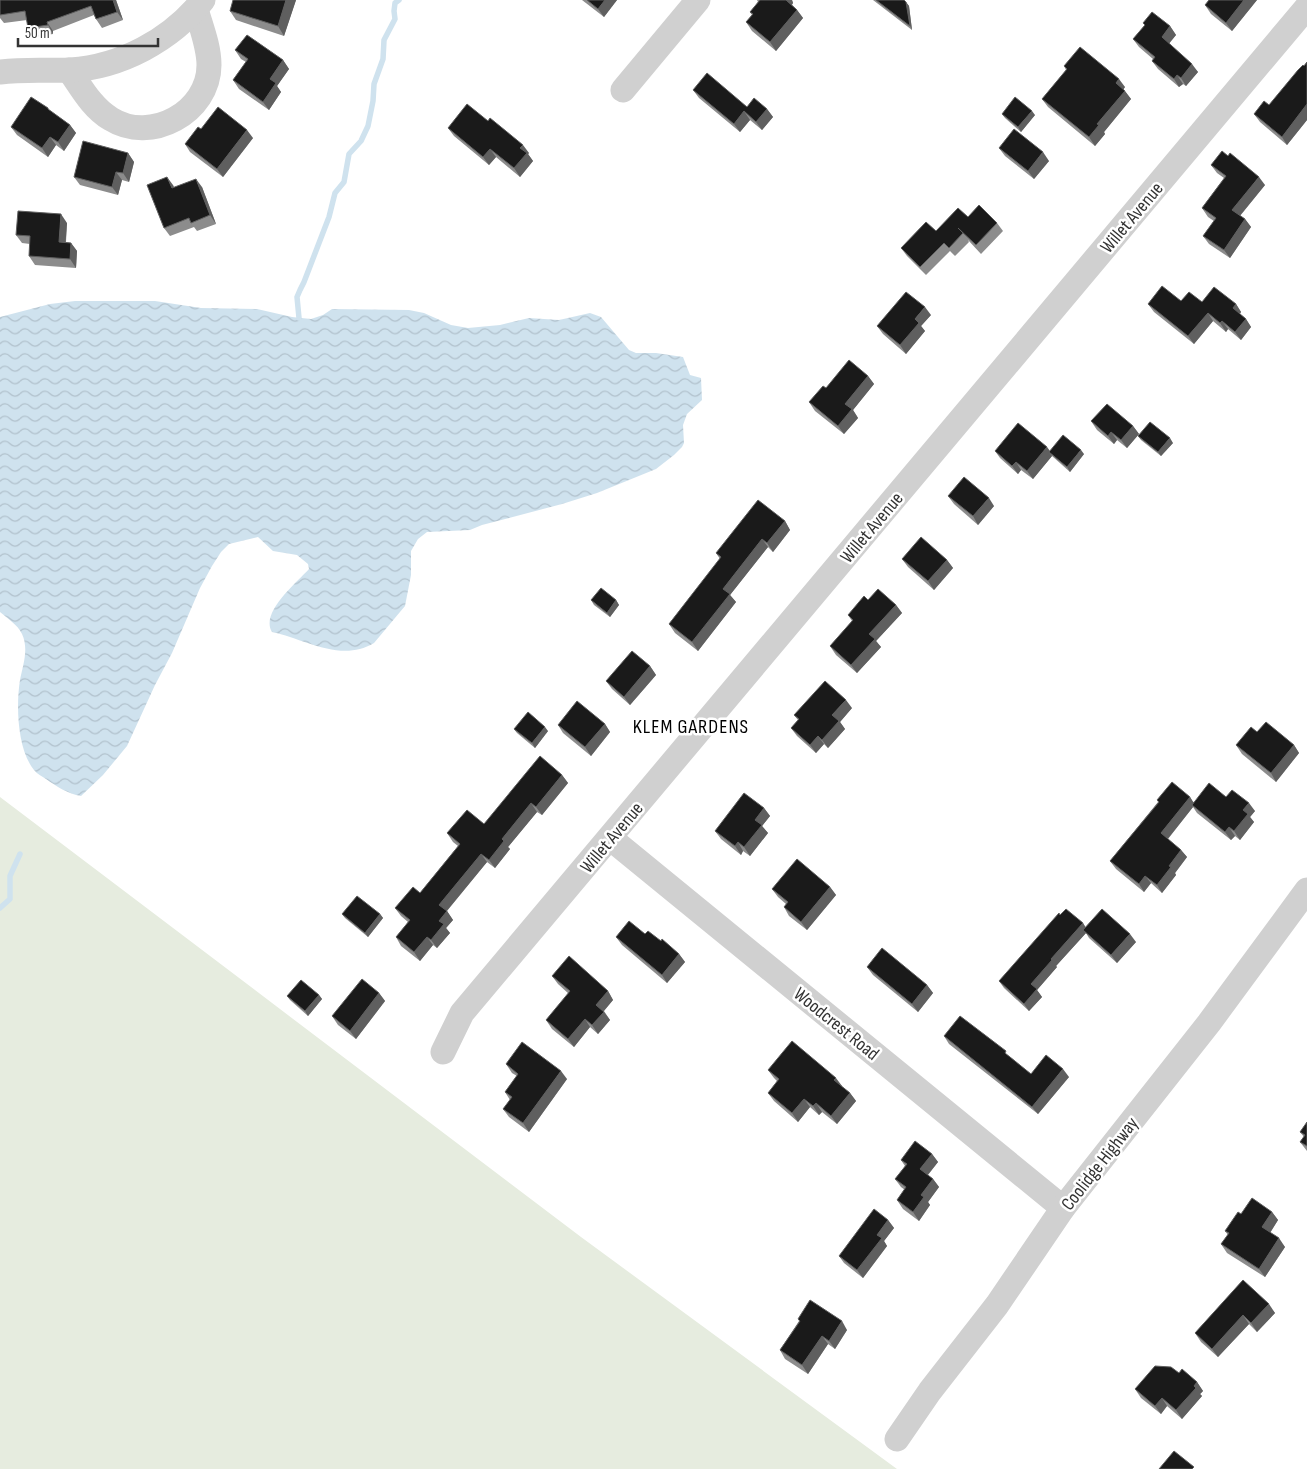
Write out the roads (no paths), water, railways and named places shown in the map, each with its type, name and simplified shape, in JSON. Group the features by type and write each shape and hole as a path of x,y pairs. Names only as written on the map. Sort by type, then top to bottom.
{"street":[{"path":"623,90 698,0"},
{"path":"69,70 95,106 112,120 127,126 141,128 158,127 177,119 191,108 202,94 207,81 209,65 199,4"},
{"path":"0,72 24,69 69,70 100,66 127,57 153,43 176,27 199,4"},
{"name":"Willet Avenue","path":"443,1052 462,1013 1307,7"},
{"name":"Woodcrest Road","path":"610,838 1063,1208"},
{"name":"Coolidge Highway","path":"896,1439 930,1391 998,1305 1063,1208 1209,1023 1307,890"}],"water":[{"path":"75,301 155,301 201,308 257,309 311,319 323,315 332,309 409,310 424,313 451,325 468,328 500,325 529,318 559,320 590,313 601,317 629,350 636,353 656,353 683,357 690,375 701,378 702,400 687,414 683,425 684,443 682,447 656,469 597,493 470,530 427,532 418,539 411,551 411,575 405,606 374,643 361,649 349,651 323,648 272,632 270,624 275,607 288,590 309,569 308,564 297,555 273,551 258,537 229,544 221,552 200,588 172,653 127,746 103,775 81,796 67,792 37,773 28,761 21,739 18,714 25,645 18,628 0,612 0,317 50,304"}],"waterway":[{"path":"299,318 297,297 329,217 335,193 344,182 349,154 361,141 368,126 374,84 383,59 384,40 395,19 395,3 399,0"},
{"path":"0,908 10,899 10,876 20,854"}],"district":[{"name":"KLEM GARDENS","path":"691,726"}]}
